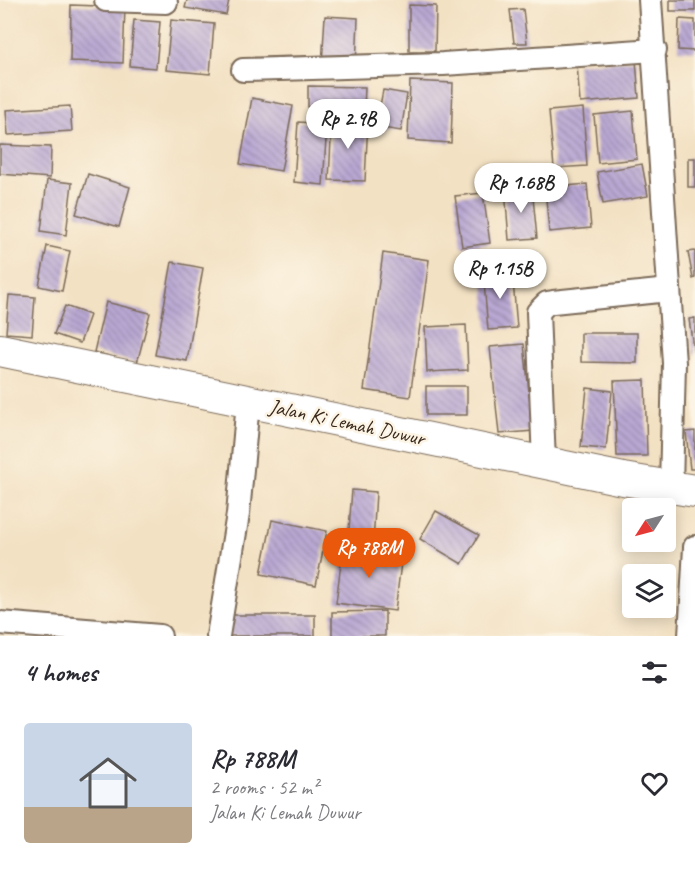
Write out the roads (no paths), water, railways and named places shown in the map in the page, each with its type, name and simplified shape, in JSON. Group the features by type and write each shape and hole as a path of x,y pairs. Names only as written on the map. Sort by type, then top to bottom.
{"main road":[{"name":"Jalan Ki Lemah Duwur","path":"0,350 544,463 683,489"}],"street":[{"path":"106,0 166,2"},
{"path":"650,0 683,489"},
{"path":"243,70 443,64 655,50"},
{"path":"544,463 538,312 541,307 553,302 669,290"},
{"path":"219,636 238,514 248,402"},
{"path":"690,636 695,547"},
{"path":"0,623 160,636"}]}
